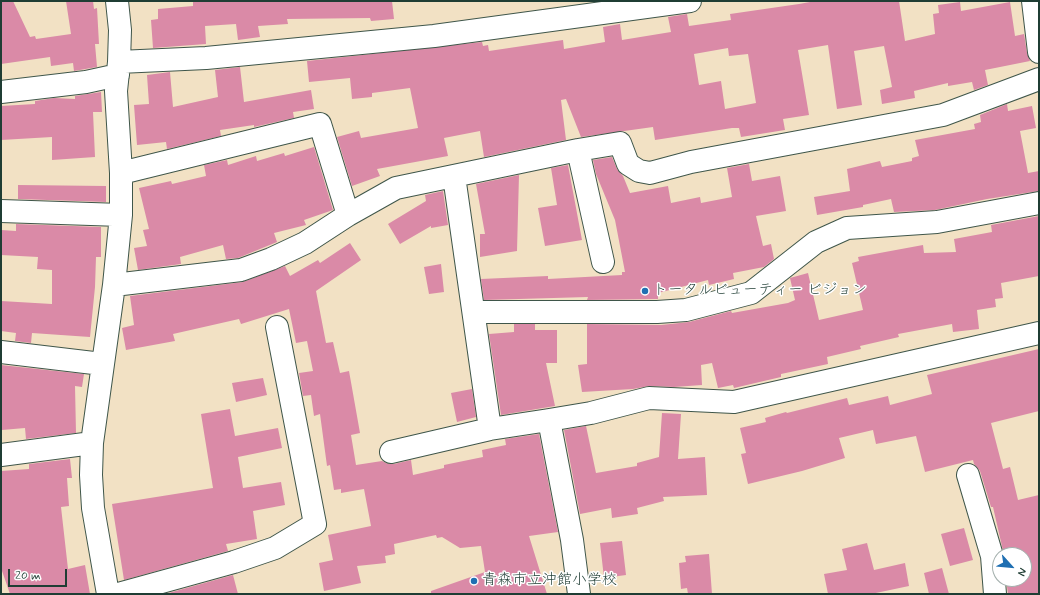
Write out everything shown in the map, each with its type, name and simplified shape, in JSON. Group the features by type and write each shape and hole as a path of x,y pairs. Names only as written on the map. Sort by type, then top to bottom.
{"street":[{"path":"108,594 93,508 92,443 114,285 121,215 121,174 116,90 120,30 117,1"},
{"path":"1,92 86,82 118,68 434,36 644,4 690,1"},
{"path":"1033,1 1039,52"},
{"path":"114,285 241,270 271,259 306,243 348,215 396,188 578,150 620,143 628,164 639,171 650,173 691,162 943,115 1039,79"},
{"path":"121,174 320,124 348,215"},
{"path":"578,150 603,262"},
{"path":"454,176 490,430"},
{"path":"474,312 657,312 686,310 751,293 816,242 847,228 937,222 1039,203"},
{"path":"1,211 121,215"},
{"path":"118,594 234,562 275,548 315,524 277,327"},
{"path":"391,452 490,430 591,413 648,398 734,402 1039,333"},
{"path":"1,352 102,364"},
{"path":"549,420 572,540 579,594"},
{"path":"1,455 92,443"},
{"path":"968,474 992,556 995,594"}],"building":[{"path":"1,1 13,1 30,37 35,36 36,39 71,34 66,1 93,1 94,9 97,8 99,44 95,44 97,67 74,71 73,63 51,66 50,57 1,64"},
{"path":"193,1 392,1 394,19 371,21 370,18 287,19 288,24 258,26 260,37 238,40 236,24 205,26 206,44 153,48 151,20 158,19 158,9 193,6"},
{"path":"899,1 905,41 935,34 933,14 939,13 938,5 960,2 961,11 1010,2 1015,36 1024,34 1030,61 985,70 988,85 974,90 972,82 948,86 948,83 914,91 915,98 882,104 880,90 892,87 884,46 854,51 862,105 837,109 828,45 798,50 809,115 783,119 785,130 741,137 739,128 732,128 655,140 653,127 581,137 566,99 561,100 566,140 484,157 480,131 444,138 448,156 377,169 380,176 352,186 337,137 359,131 361,138 418,128 410,88 372,93 372,97 352,99 350,78 309,82 307,61 482,42 483,46 488,45 489,51 563,40 564,49 605,42 603,27 620,24 622,40 671,32 668,17 687,14 689,26 731,20 730,14 810,2","holes":["728,48 729,56 748,54 756,103 725,109 721,81 699,85 694,54"]},
{"path":"240,67 244,102 311,90 314,109 293,112 294,118 254,127 254,125 220,130 221,136 167,149 166,142 137,145 134,105 149,104 147,75 170,72 173,107 218,97 215,70"},
{"path":"101,92 102,112 93,112 95,157 52,160 52,137 1,140 1,106 35,104 35,101 54,98 75,99 75,96"},
{"path":"1007,104 1008,111 1032,106 1036,128 1020,131 1028,173 1039,171 1039,191 987,199 935,210 894,212 891,199 863,205 863,207 817,215 814,197 850,191 847,169 880,161 882,167 912,161 912,158 919,156 915,140 975,129 974,124 981,122 980,115"},
{"path":"314,147 333,210 304,220 306,225 274,233 277,242 238,258 226,259 223,245 180,257 181,264 138,270 134,248 147,246 143,230 149,229 139,188 171,181 172,184 206,176 204,165 227,160 228,165 256,156 257,161 284,153 285,156"},
{"path":"612,157 617,169 623,176 630,193 668,186 671,203 700,197 701,203 732,197 727,168 749,164 752,181 780,176 786,211 756,216 763,246 771,244 774,259 764,267 733,273 734,279 709,285 708,280 658,293 658,299 587,300 588,297 484,300 481,279 548,276 548,279 622,275 622,272 625,272 615,220 596,174 593,160"},
{"path":"568,165 582,240 545,246 538,208 557,205 551,168"},
{"path":"519,175 517,251 480,257 480,234 485,234 476,184"},
{"path":"18,185 106,186 106,202 18,199"},
{"path":"443,191 448,225 431,228 431,226 400,244 388,224 426,201 425,195"},
{"path":"1039,216 1039,276 1001,283 1003,298 995,299 996,307 977,310 979,329 953,332 952,324 898,334 899,337 860,346 861,349 827,357 828,364 781,374 781,377 734,388 733,385 718,388 712,363 701,365 702,385 674,387 649,386 633,389 582,392 578,365 587,364 587,324 661,325 689,322 731,311 732,313 788,303 795,300 790,278 808,273 819,320 863,310 852,263 859,261 858,257 923,245 924,253 956,252 954,239 992,232 991,225"},
{"path":"16,224 101,227 101,257 96,257 95,287 90,337 32,333 31,343 15,341 16,333 1,331 1,301 52,304 52,270 37,269 38,257 1,255 1,230 16,231"},
{"path":"350,243 361,260 316,291 326,343 333,342 340,373 349,371 360,433 351,435 356,465 382,461 388,464 394,464 411,460 413,475 444,468 444,465 483,457 482,450 506,445 505,439 539,434 558,532 529,536 547,594 431,594 431,591 485,572 481,546 460,548 442,537 437,538 436,535 394,544 395,554 385,556 386,563 357,566 361,583 324,591 319,563 333,560 328,535 371,526 364,489 341,493 341,489 334,490 330,465 327,466 320,414 314,416 311,395 303,396 299,373 313,371 307,341 296,343 289,309 241,324 239,319 173,334 175,341 126,350 122,328 134,325 130,296 243,282 285,266 290,276 318,260 320,263"},
{"path":"441,264 444,292 429,294 424,267"},
{"path":"514,324 535,324 535,330 557,330 557,363 546,363 555,406 501,415 489,334 514,332"},
{"path":"1039,349 1039,411 991,423 1003,469 1010,467 1018,500 1039,495 1039,594 1008,594 1007,587 1032,587 1032,547 1002,547 993,507 991,507 980,471 974,464 973,460 925,472 916,436 876,444 873,430 839,438 845,458 802,471 748,484 741,454 746,453 740,428 766,422 765,418 786,412 847,398 849,405 888,396 890,405 932,394 927,375"},
{"path":"1,365 84,374 82,387 75,386 76,433 26,439 25,428 2,430"},
{"path":"263,378 267,395 236,402 232,383"},
{"path":"472,389 476,417 457,422 451,393"},
{"path":"230,409 235,436 278,428 282,448 238,457 243,488 281,482 285,505 253,511 257,539 226,544 228,551 124,580 112,504 213,488 201,414"},
{"path":"662,413 681,414 678,459 705,457 707,495 663,497 664,501 637,508 638,514 612,518 611,508 580,514 564,430 586,426 596,473 637,466 637,463 659,457"},
{"path":"70,459 72,478 67,478 69,506 61,507 68,569 85,565 90,594 10,594 1,568 1,471 29,469 29,464"},
{"path":"964,528 973,560 950,566 941,534"},
{"path":"622,541 626,575 604,578 600,543"},
{"path":"867,543 874,570 905,563 909,586 871,594 828,594 824,574 847,570 842,549"},
{"path":"709,554 712,594 688,594 687,588 681,589 679,563 686,562 685,556"},
{"path":"942,568 949,594 929,594 924,573"},
{"path":"233,575 238,594 165,594"}],"place":[{"name":"トータルビューティー ビジョン","path":"645,291"},
{"name":"青森市立沖館小学校","path":"474,581"}]}
